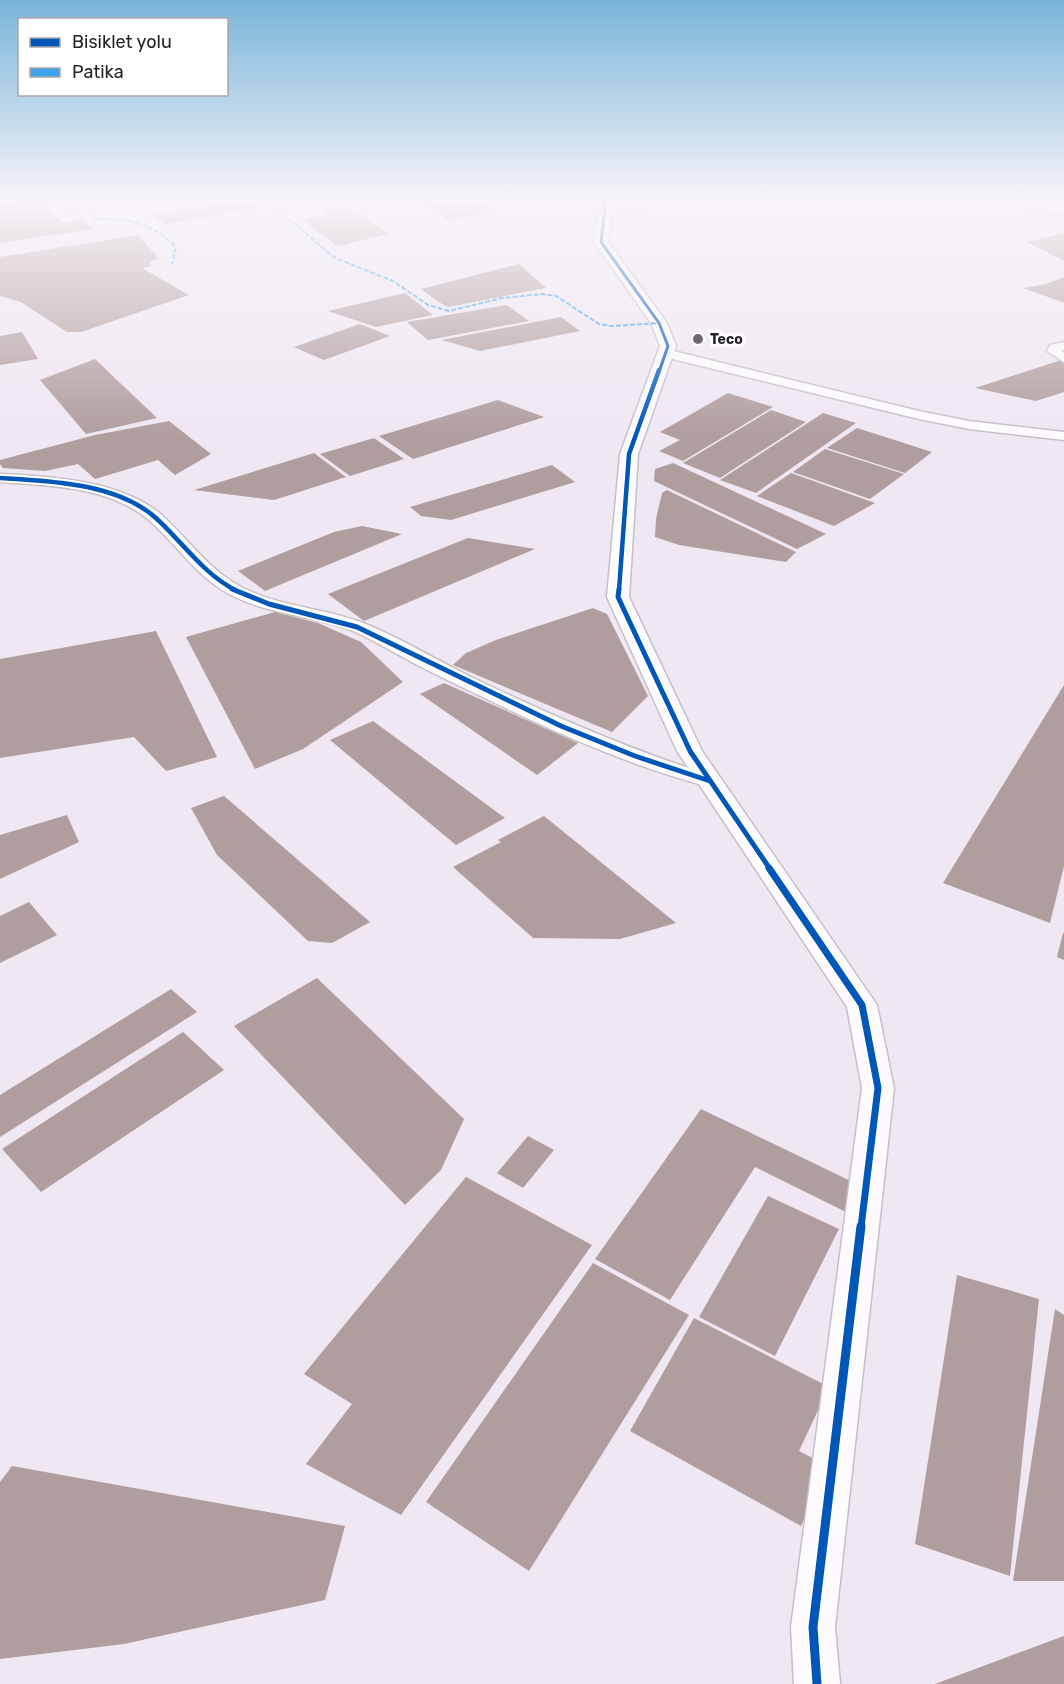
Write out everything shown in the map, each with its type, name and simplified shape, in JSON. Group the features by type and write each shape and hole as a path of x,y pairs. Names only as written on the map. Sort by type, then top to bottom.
{"street":[{"path":"627,279 659,323 668,346 629,454 618,597 690,751 862,1005 879,1088 813,1627 817,1684"},
{"path":"1064,346 1054,348 1053,351 1064,358"},
{"path":"665,353 919,415 969,425 1064,436"},
{"path":"0,478 57,484 119,496 143,507 220,580 238,593 266,603 356,627 603,745 664,768 710,781"}],"building":[{"path":"0,279 160,279 189,295 81,332 67,332 21,302 0,296"},
{"path":"462,279 535,279 546,288 448,307 421,289"},
{"path":"1064,279 1064,302 1023,288"},
{"path":"405,293 433,315 376,327 328,311"},
{"path":"507,305 529,321 428,340 407,322"},
{"path":"561,317 580,331 480,351 442,340"},
{"path":"360,324 390,336 324,360 294,347"},
{"path":"22,332 38,359 0,365 0,336"},
{"path":"95,359 157,418 86,434 40,380"},
{"path":"1061,360 1064,361 1064,392 1036,401 975,388"},
{"path":"728,393 773,407 683,461 659,451 680,440 660,432"},
{"path":"498,400 544,417 413,459 379,436"},
{"path":"771,410 806,422 720,478 683,463"},
{"path":"823,413 856,423 756,493 720,480"},
{"path":"169,421 211,454 175,475 158,460 95,479 78,464 45,471 3,468 0,464 0,460 95,435"},
{"path":"857,428 932,452 905,473 827,448"},
{"path":"374,438 404,459 350,476 320,454"},
{"path":"825,449 904,474 870,499 793,472"},
{"path":"314,453 346,477 274,500 194,490"},
{"path":"673,463 826,534 797,549 654,481 655,469"},
{"path":"552,465 575,482 451,520 421,516 410,507"},
{"path":"791,473 875,503 834,526 757,496"},
{"path":"667,490 796,552 786,562 679,545 655,537 656,519 662,493"},
{"path":"362,526 402,534 265,591 238,571 334,532"},
{"path":"468,538 535,549 364,621 328,594"},
{"path":"593,608 607,614 648,696 612,732 453,665 466,653 496,640"},
{"path":"275,612 318,623 361,642 403,682 303,749 255,769 186,637"},
{"path":"156,631 217,757 166,771 134,737 0,758 0,659"},
{"path":"444,683 578,743 537,775 420,694"},
{"path":"1064,685 1064,866 1050,923 943,883"},
{"path":"373,721 505,818 456,845 330,740"},
{"path":"224,796 370,922 332,943 308,941 217,855 191,808"},
{"path":"67,815 79,842 0,879 0,835"},
{"path":"544,816 676,923 620,939 533,938 453,867"},
{"path":"29,902 57,935 0,963 0,916"},
{"path":"1064,933 1064,960 1057,957"},
{"path":"317,978 464,1119 441,1170 405,1205 234,1026"},
{"path":"171,989 197,1012 0,1137 0,1095"},
{"path":"183,1032 224,1070 41,1192 2,1149"},
{"path":"701,1109 861,1186 846,1212 755,1167 670,1300 595,1259"},
{"path":"528,1136 554,1150 523,1188 497,1173"},
{"path":"466,1177 592,1245 401,1515 306,1464 352,1404 304,1374"},
{"path":"768,1196 839,1229 775,1356 699,1317"},
{"path":"593,1263 689,1315 529,1571 426,1502"},
{"path":"957,1275 1039,1299 1010,1576 915,1544"},
{"path":"1055,1309 1064,1315 1064,1581 1013,1581"},
{"path":"694,1318 829,1387 799,1451 828,1466 801,1526 630,1431"},
{"path":"12,1466 345,1526 325,1600 124,1644 0,1659 0,1482"},
{"path":"1064,1636 1064,1684 935,1684"}],"marked path":[{"path":"387,279 428,305 449,311 502,298 543,294 556,296 599,324 611,326 659,323"}],"cycle path":[{"path":"627,279 659,323 668,346 629,454 618,597 690,751 862,1005 878,1088 813,1627 817,1684"},
{"path":"0,478 76,486 133,502 157,519 214,576 240,593 269,604 357,627 561,726 672,770 710,781"}],"place":[{"name":"Teco","path":"698,339"}]}
